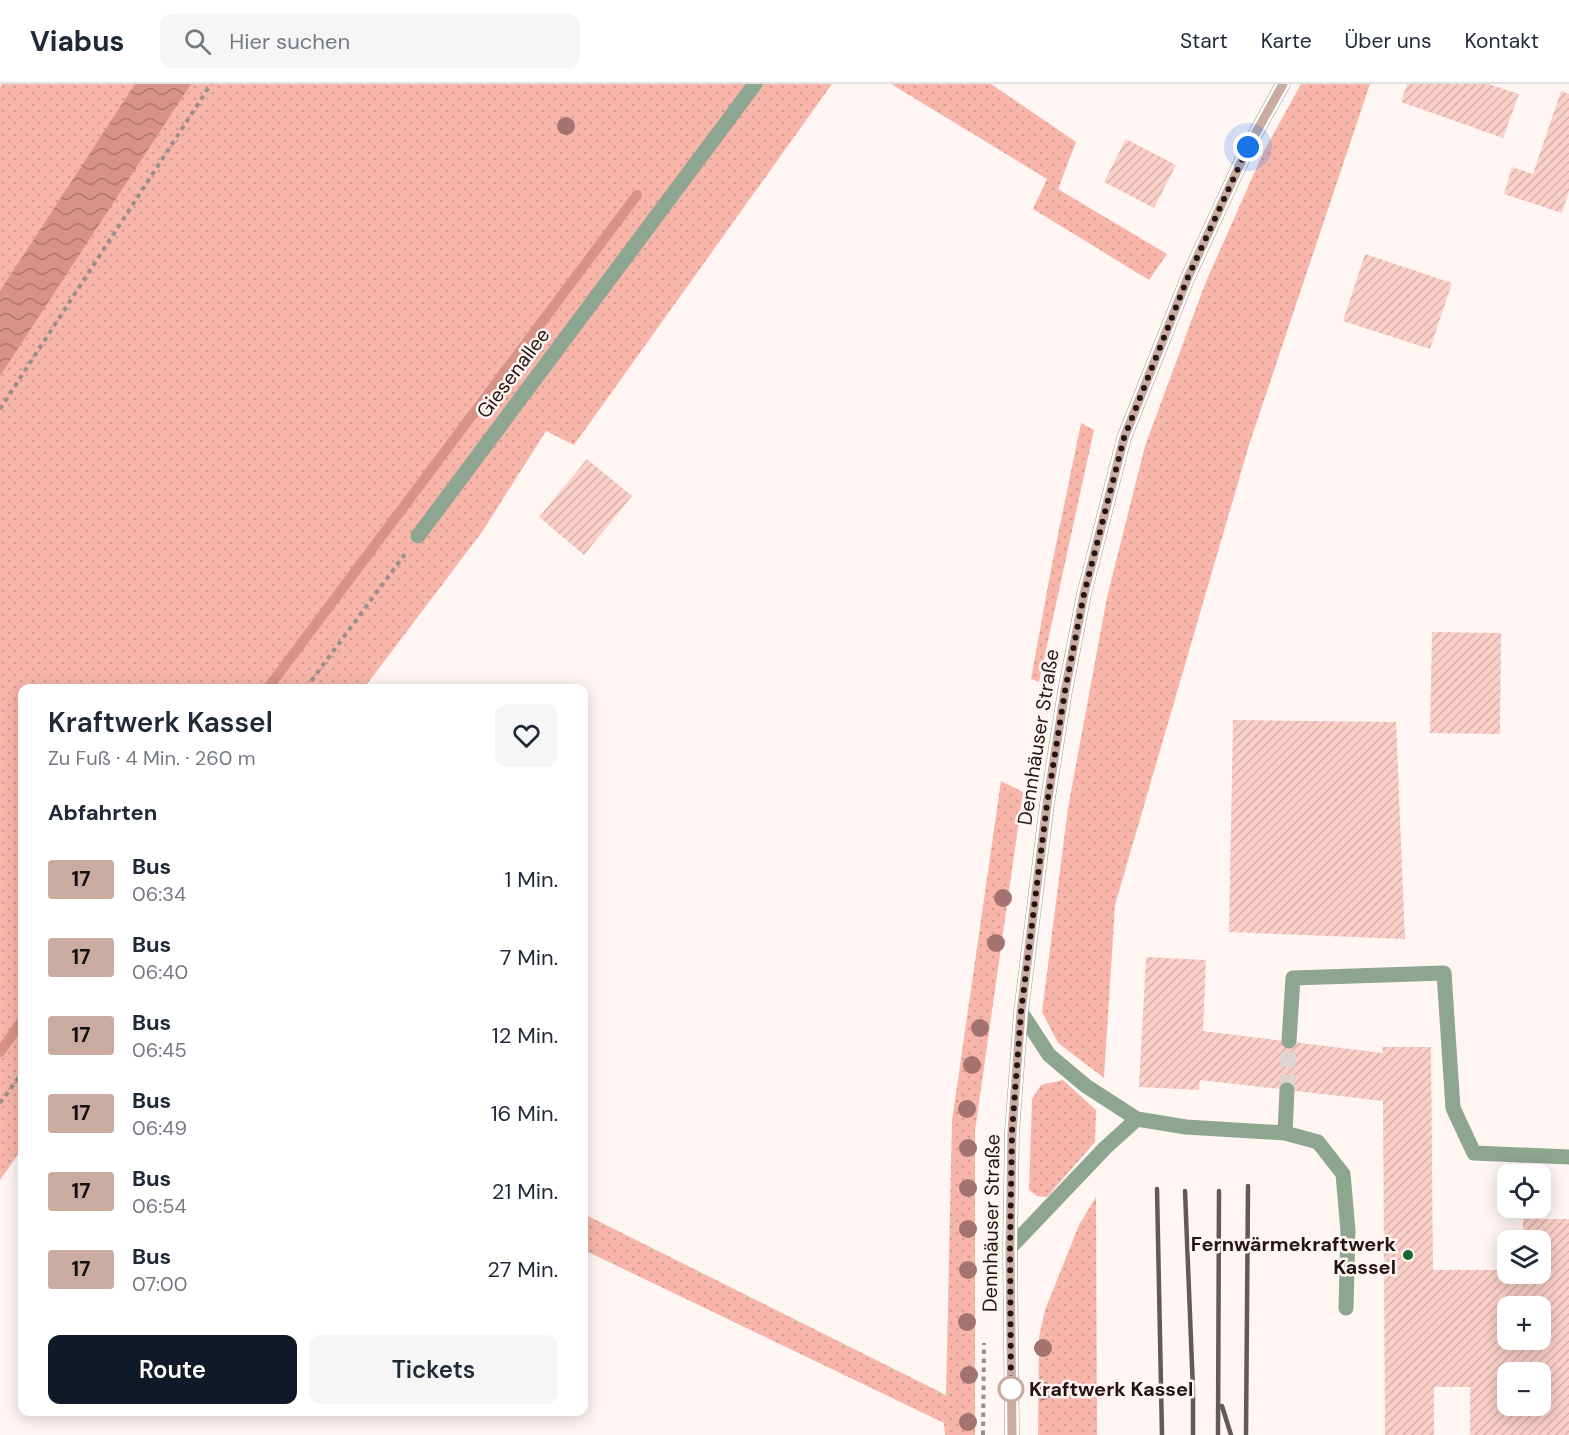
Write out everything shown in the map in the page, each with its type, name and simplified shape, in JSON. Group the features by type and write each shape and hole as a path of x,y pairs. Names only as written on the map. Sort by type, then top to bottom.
{"street":[{"name":"Giesenallee","path":"418,536 756,84"},
{"name":"Dennhäuser Straße","path":"1012,1435 1010,1248 1012,1132 1021,1012 1047,804 1065,691 1084,594 1124,438 1188,277 1248,147 1282,84"},
{"path":"1289,1041 1293,978 1444,973 1453,1108 1474,1153 1569,1157"},
{"path":"1021,1012 1048,1055 1086,1086 1137,1119 1186,1127 1285,1132 1318,1142 1343,1174 1348,1231 1346,1308"},
{"path":"1285,1132 1287,1090"},
{"path":"1010,1248 1105,1148 1137,1119"}],"path":[{"path":"0,409 211,84"},
{"path":"309,684 418,536"},
{"path":"0,1103 18,1078"}],"shaded area":[{"path":"2,84 832,84 574,445 546,431 482,532 367,684 18,684 18,1155 0,1180 0,88"},
{"path":"891,84 991,84 1076,142 1058,189 1167,254 1149,280 1033,209 1047,179"},
{"path":"1301,84 1370,84 1249,445 1115,905 1104,1078 1058,1043 1042,1012 1068,808 1107,597 1145,446 1205,284 1264,151"},
{"path":"1081,423 1094,430 1039,682 1031,679"},
{"path":"1001,781 1023,792 975,1131 975,1435 945,1435 944,1423 588,1252 588,1216 946,1395 952,1121"},
{"path":"1063,1080 1096,1110 1095,1142 1047,1197 1037,1196 1029,1190 1032,1099 1041,1085"},
{"path":"1096,1197 1097,1435 1038,1435 1039,1337 1045,1310 1079,1225"}],"water":[{"path":"135,84 191,84 0,376 0,291"}],"building":[{"path":"1407,84 1489,84 1519,94 1503,138 1401,102"},
{"path":"1561,91 1569,94 1569,191 1562,213 1504,194 1512,167 1533,174"},
{"path":"1126,139 1176,165 1154,208 1104,182"},
{"path":"1365,254 1452,283 1430,349 1343,321"},
{"path":"587,459 632,496 584,555 539,517"},
{"path":"1432,632 1501,633 1500,734 1430,733"},
{"path":"1233,720 1396,722 1405,939 1229,932"},
{"name":"Fernwärmekraftwerk Kassel","path":"1146,957 1206,960 1203,1031 1383,1053 1382,1047 1431,1047 1433,1270 1497,1270 1497,1284 1551,1284 1551,1230 1523,1230 1523,1219 1569,1219 1569,1435 1470,1435 1470,1387 1434,1387 1434,1435 1385,1435 1383,1101 1200,1080 1199,1090 1139,1087"}],"waterway":[{"path":"271,684 637,195"},
{"path":"0,1052 18,1027"}],"tunnel":[{"path":"1287,1090 1289,1041"}],"railway":[{"path":"1246,1435 1248,1186"},
{"path":"1157,1189 1162,1435"},
{"path":"1185,1191 1193,1435"},
{"path":"1218,1435 1219,1191"},
{"path":"1222,1406 1231,1435"}],"bus line":[{"name":"17","path":"1012,1435 1010,1248 1012,1132 1021,1012 1047,804 1065,691 1084,594 1124,438 1188,277 1248,147 1283,84"}],"place":[{"name":"Fernwärmekraftwerk Kassel","path":"1408,1255"},
{"name":"Kraftwerk Kassel","path":"1011,1389"}],"route":[{"path":"1011,1389 1012,1132 1021,1012 1047,804 1065,691 1084,594 1124,438 1188,277 1248,147"}]}
